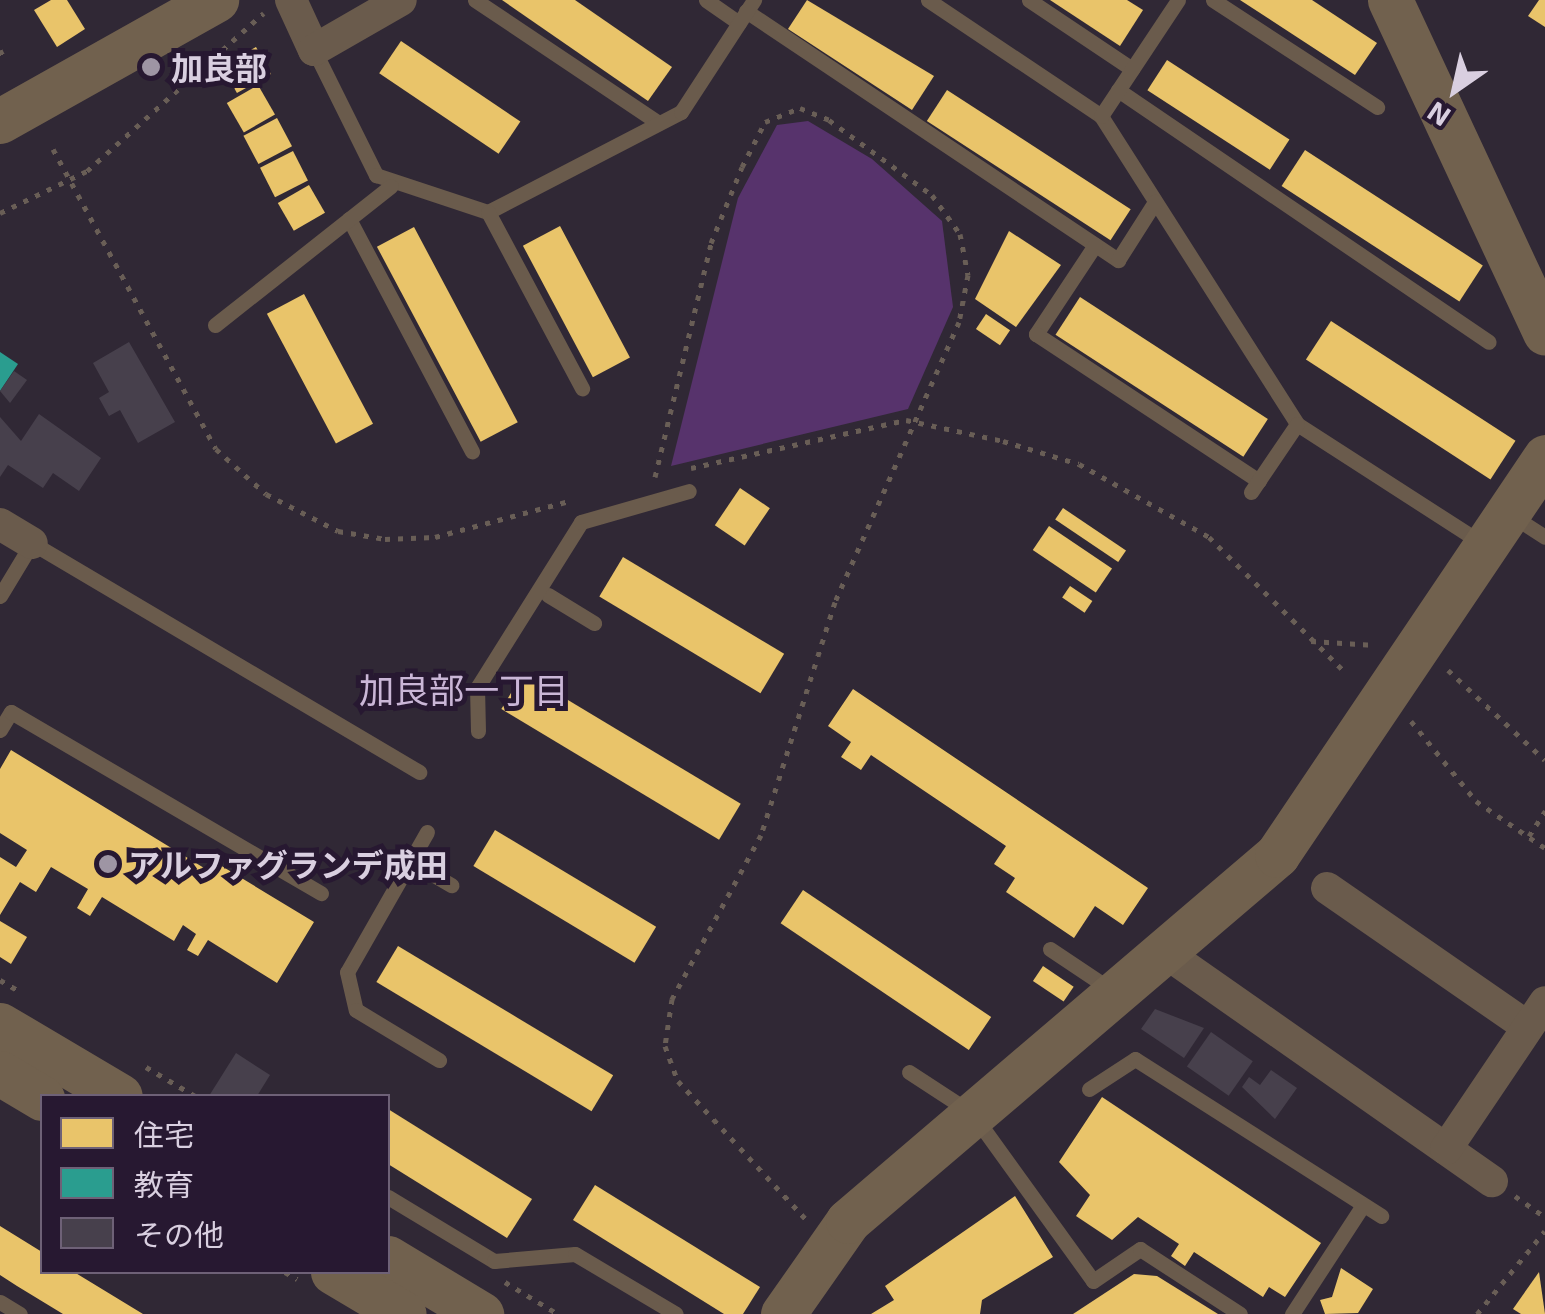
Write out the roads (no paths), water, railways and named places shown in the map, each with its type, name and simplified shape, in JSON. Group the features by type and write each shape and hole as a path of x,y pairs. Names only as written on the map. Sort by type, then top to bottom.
{"street":[{"path":"0,122 216,0"},
{"path":"280,4 314,50 401,0"},
{"path":"1390,0 1545,333"},
{"path":"783,1314 828,1243 972,1113 1277,855 1420,648 1515,533 1545,457"},
{"path":"0,524 32,544"},
{"path":"1327,888 1536,1015 1446,1149"},
{"path":"1166,952 1492,1181"},
{"path":"0,1024 117,1094"},
{"path":"0,1073 40,1097"},
{"path":"390,1259 481,1314"},
{"path":"336,1274 404,1314"}],"lane":[{"path":"476,0 659,123"},
{"path":"706,0 746,11 1118,260 1156,202"},
{"path":"928,0 1101,116 1298,424 1515,533"},
{"path":"1029,0 1132,69"},
{"path":"1101,116 1178,0"},
{"path":"1213,0 1377,107"},
{"path":"314,50 376,176 391,186 488,212 681,112 746,11"},
{"path":"1118,90 1489,342"},
{"path":"215,325 391,186"},
{"path":"488,212 582,388"},
{"path":"348,219 472,451"},
{"path":"1095,245 1036,334 1255,487 1298,424"},
{"path":"478,731 477,688 581,522 688,491"},
{"path":"0,596 32,544 419,772"},
{"path":"548,595 594,623"},
{"path":"0,730 6,709 321,893"},
{"path":"427,832 347,972 364,1016 439,1060"},
{"path":"410,861 451,885"},
{"path":"1050,949 1117,994"},
{"path":"355,1031 364,1016"},
{"path":"1089,1090 1134,1059 1382,1216"},
{"path":"910,1072 972,1113 1093,1281 1140,1249 1240,1314"},
{"path":"390,1198 494,1261 575,1254 676,1314"},
{"path":"1292,1314 1363,1205"},
{"path":"0,1302 20,1314"}],"place":[{"name":"加良部","path":"151,67"},
{"name":"アルファグランデ成田","path":"108,864"}],"district":[{"name":"加良部一丁目","path":"464,689"}]}
